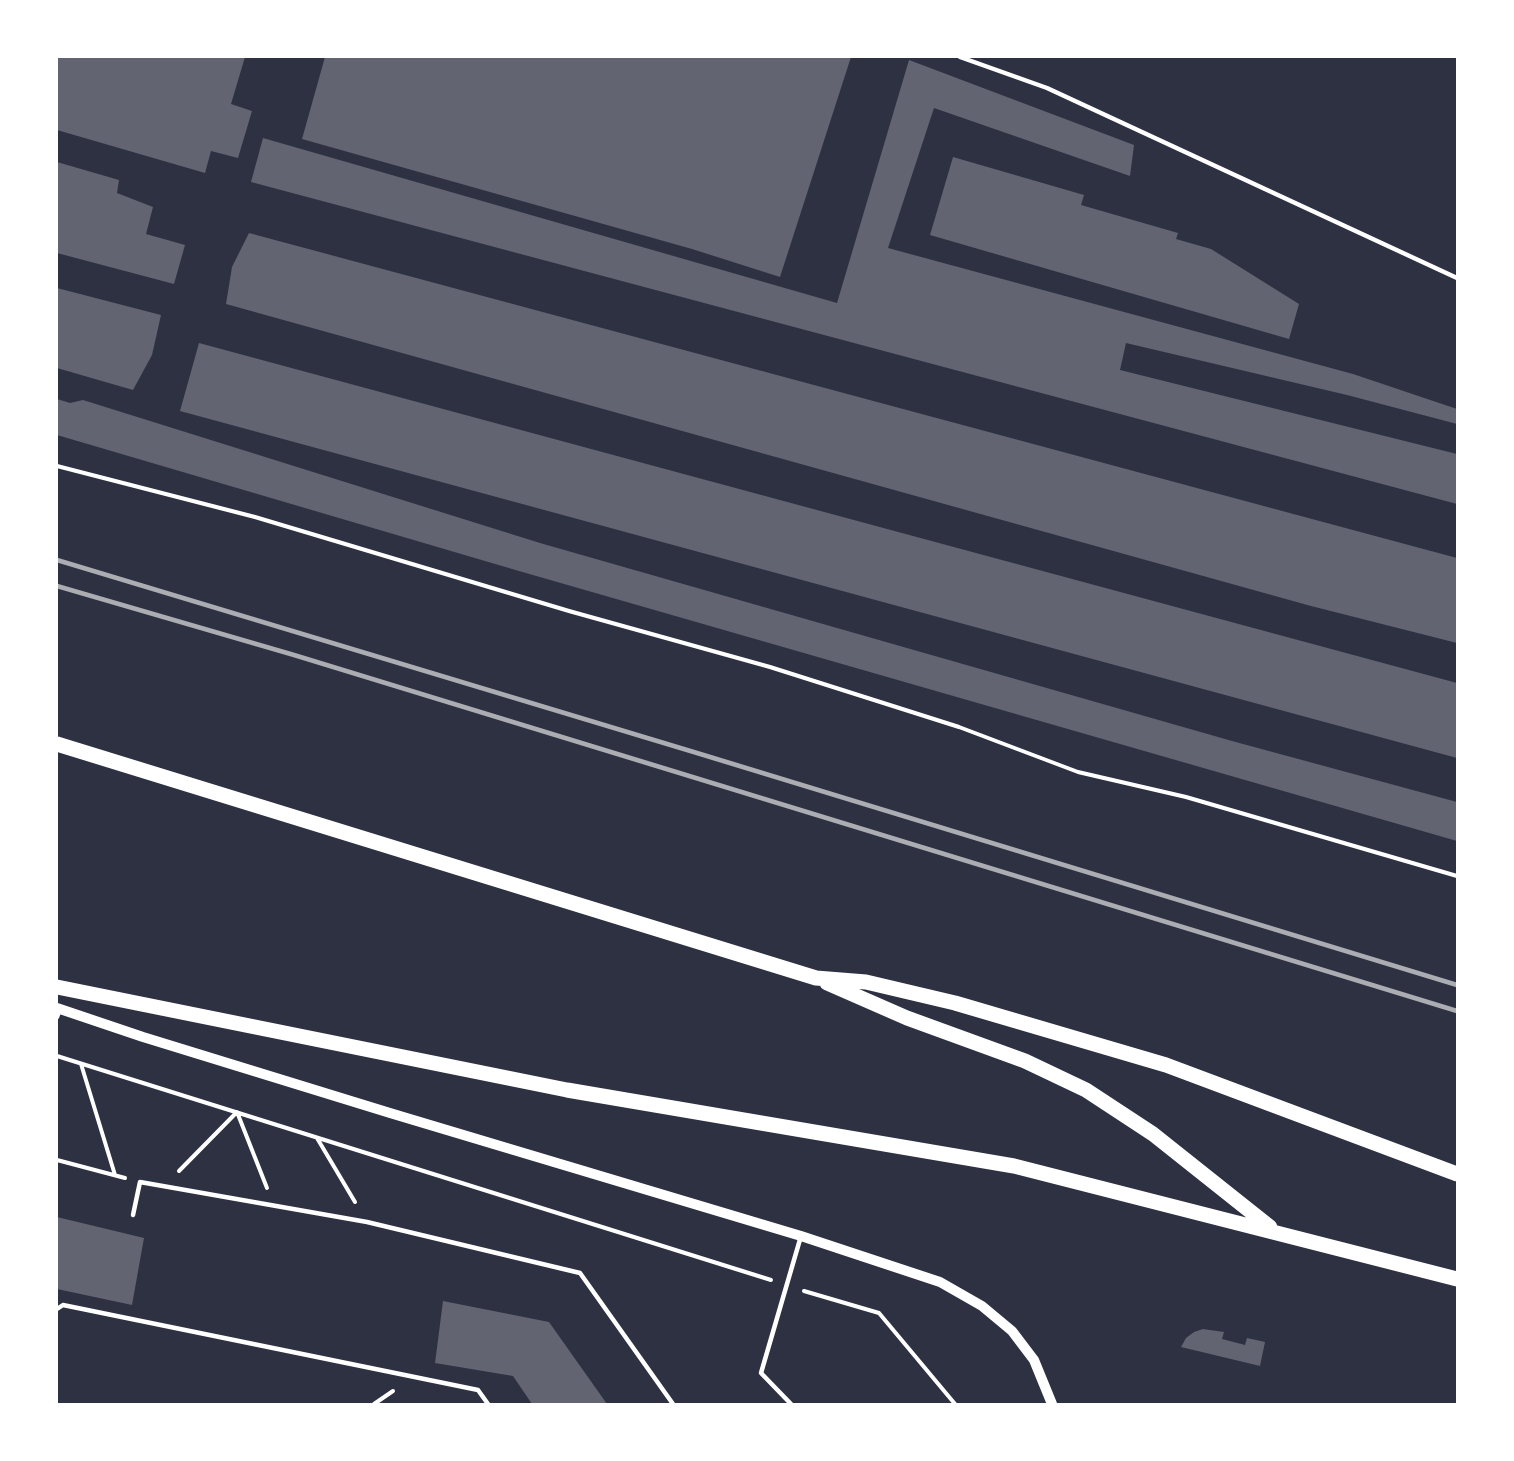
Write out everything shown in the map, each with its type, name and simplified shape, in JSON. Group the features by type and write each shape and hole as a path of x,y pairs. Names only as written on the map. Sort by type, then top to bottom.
{"main road":[{"path":"57,744 816,978 907,1018 1025,1061 1086,1090 1153,1134 1275,1231"},
{"path":"816,978 866,982 955,1003 1166,1065 1457,1174"},
{"path":"57,987 567,1090 1014,1166 1457,1279"}],"street":[{"path":"58,1011 801,1236 940,1282 982,1306 1012,1331 1034,1360 1052,1404"}],"lane":[{"path":"960,57 1047,88 1457,278"},
{"path":"133,1215 140,1182 367,1222 580,1273 673,1404"},
{"path":"791,1404 761,1373 801,1236"},
{"path":"57,1309 63,1305 478,1390 488,1404"}],"path":[{"path":"57,466 255,517 569,611 770,668 959,727 1077,772 1186,797 1457,876"},
{"path":"57,1056 879,1313 955,1404"},
{"path":"81,1063 115,1175"},
{"path":"164,1187 237,1112"},
{"path":"237,1112 274,1206"},
{"path":"317,1138 367,1222"},
{"path":"57,1160 140,1182"}],"building":[{"path":"57,57 245,57 231,104 252,111 238,158 211,151 205,173 57,130"},
{"path":"325,57 851,57 780,277 692,249 302,139"},
{"path":"909,60 1134,145 1130,176 934,108 888,248 1353,374 1457,409 1457,424 1347,395 1126,343 1120,370 1457,454 1457,504 251,182 263,138 837,303"},
{"path":"953,157 1084,195 1081,205 1178,233 1176,239 1211,249 1299,304 1289,339 930,235"},
{"path":"57,162 119,180 117,193 153,207 146,234 185,245 174,284 57,253"},
{"path":"249,233 1457,558 1457,643 1311,606 226,304 232,267"},
{"path":"57,288 161,315 152,355 133,390 57,368"},
{"path":"199,343 1457,683 1457,758 180,411"},
{"path":"57,399 70,403 83,400 540,543 1232,741 1457,802 1457,841 519,571 57,435"},
{"path":"57,1217 144,1238 132,1305 57,1289"},
{"path":"443,1301 549,1322 607,1404 532,1404 513,1376 435,1363"},
{"path":"1203,1329 1224,1332 1222,1339 1245,1345 1247,1338 1265,1342 1260,1366 1181,1347 1186,1338"}],"railway":[{"path":"57,560 1457,985"},
{"path":"57,586 294,655 1457,1011"}]}
